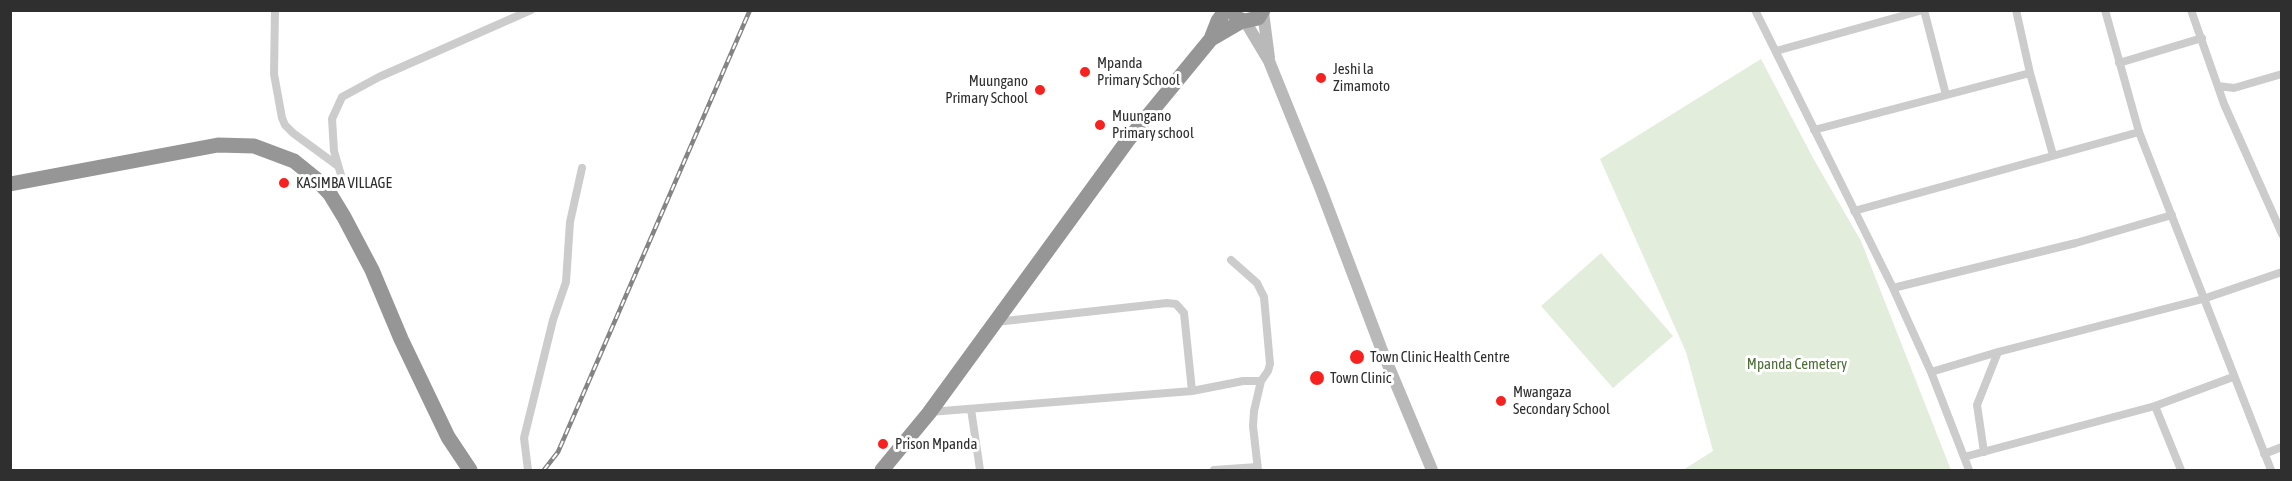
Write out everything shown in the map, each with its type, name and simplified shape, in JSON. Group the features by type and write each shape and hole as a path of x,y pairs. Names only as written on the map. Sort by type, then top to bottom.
{"highway":[{"path":"1211,39 1218,21 1226,10"},
{"path":"882,471 996,322 1128,140 1211,39 1240,18 1258,18 1263,11"},
{"path":"10,184 218,145 262,148 294,161 330,194 344,217 372,270 401,339 448,437 470,471"}],"street":[{"path":"275,10 274,74 282,118 293,134 338,166"},
{"path":"330,194 341,178 334,151 332,119 337,104 347,93 531,10"},
{"path":"1755,10 1893,288 1931,372 1969,471"},
{"path":"1776,51 1924,10 1946,95"},
{"path":"2016,10 2030,73 2053,155"},
{"path":"2105,10 2139,132 2271,471"},
{"path":"2191,10 2224,104 2282,234"},
{"path":"1263,11 1269,60"},
{"path":"1240,18 1269,60 1381,348 1432,471"},
{"path":"2119,63 2202,39"},
{"path":"1814,130 2030,73"},
{"path":"2218,86 2235,88 2282,74"},
{"path":"2224,104 2235,88"},
{"path":"1854,211 2139,132"},
{"path":"528,471 524,438 553,320 566,282 570,222 582,168"},
{"path":"1893,288 2076,243 2172,215"},
{"path":"1214,471 1258,469 1252,426 1256,398 1261,381 1270,364 1264,297 1257,284 1232,260"},
{"path":"1931,372 1998,352 2203,299 2282,272"},
{"path":"996,322 1167,303 1176,304 1184,313 1192,391"},
{"path":"1984,452 1977,405 1998,352"},
{"path":"1964,457 2155,406 2233,377"},
{"path":"929,412 1192,391 1243,381 1261,381"},
{"path":"2155,406 2181,471"},
{"path":"971,409 980,471"},
{"path":"2264,454 2282,447"}],"green space":[{"name":"Mpanda Cemetery","path":"1761,59 1813,158 1861,241 1951,470 1683,470 1713,451 1686,352 1600,159"},
{"path":"1601,253 1673,336 1613,388 1541,306"}],"railway":[{"path":"544,470 558,452 750,10"}],"place":[{"name":"Mpanda Primary School","path":"1085,72"},
{"name":"Jeshi la Zimamoto","path":"1321,78"},
{"name":"Muungano Primary School","path":"1040,90"},
{"name":"Muungano Primary school","path":"1100,125"},
{"name":"KASIMBA VILLAGE","path":"284,183"},
{"name":"Town Clinic Health Centre","path":"1357,357"},
{"name":"Town Clinic","path":"1317,378"},
{"name":"Mwangaza Secondary School","path":"1501,401"},
{"name":"Prison Mpanda","path":"883,444"}]}
